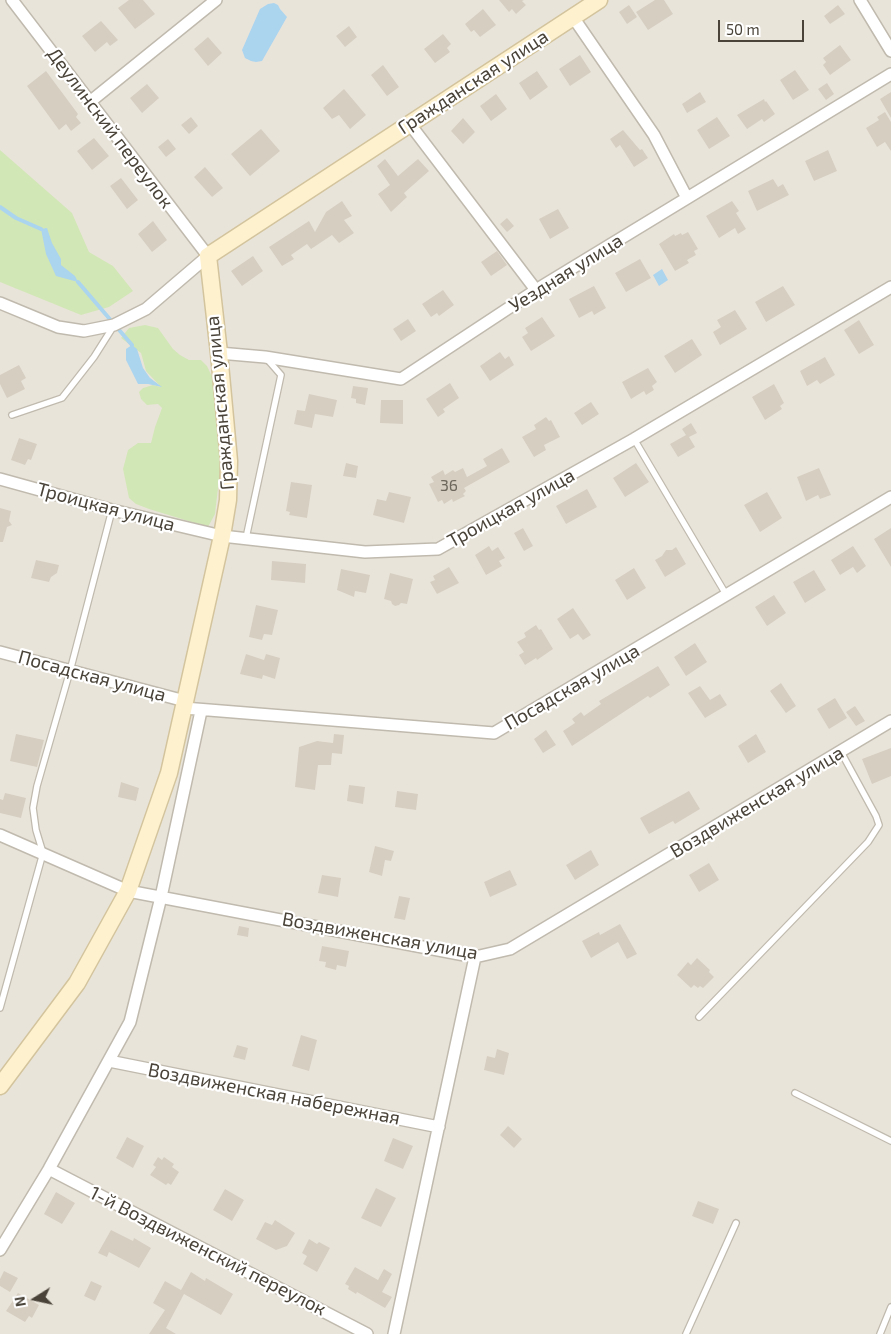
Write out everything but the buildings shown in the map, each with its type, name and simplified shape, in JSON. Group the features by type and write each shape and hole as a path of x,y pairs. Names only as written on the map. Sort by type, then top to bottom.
{"street":[{"name":"Деулинский переулок","path":"12,0 208,256"},
{"path":"91,101 216,0"},
{"name":"Гражданская улица","path":"0,1086 77,983 128,891 169,773 222,536 228,500 229,461 208,256 599,0"},
{"path":"860,0 891,51"},
{"path":"573,17 654,135 687,198"},
{"name":"Уездная улица","path":"219,353 265,357 400,379 536,290 891,74"},
{"path":"409,123 536,290"},
{"path":"0,303 58,327 84,331 114,325 146,309 208,256"},
{"name":"Троицкая улица","path":"0,479 112,510 222,536 365,552 438,549 634,439 891,287"},
{"name":"Посадская улица","path":"0,652 70,670 184,704 201,711 494,733 891,497"},
{"path":"0,1250 49,1169 130,1022 161,897 201,711"},
{"name":"Воздвиженская улица","path":"0,835 128,891 475,957 510,950 891,722"},
{"path":"394,1334 475,957"},
{"name":"Воздвиженская набережная","path":"109,1061 439,1127"},
{"name":"1-й Воздвиженский переулок","path":"49,1169 368,1334"}],"lane":[{"path":"12,415 62,398 94,357 114,325"},
{"path":"246,538 281,375 265,357"},
{"path":"634,439 727,596"},
{"path":"0,1008 44,854 36,830 32,808 36,786 70,670 112,510"},
{"path":"699,1017 868,842 879,825 841,752"},
{"path":"795,1093 891,1141"},
{"path":"686,1334 736,1223"},
{"path":"880,1334 891,1307"}],"shaded area":[{"path":"0,0 891,0 891,1334 0,1334"}],"green space":[{"path":"0,150 72,213 89,252 113,266 133,291 109,307 81,315 0,282"},
{"path":"145,325 158,328 173,349 180,355 189,360 201,360 207,366 215,383 220,471 215,514 208,527 149,509 136,504 129,498 123,469 128,450 138,443 151,443 162,408 158,404 147,405 141,399 139,392 143,388 153,385 161,387 146,371 141,353 121,338 129,328"}],"water":[{"path":"274,3 278,5 287,17 262,61 251,61 245,58 242,50 260,9"},
{"path":"47,228 52,243 61,259 61,265 75,276 78,282 56,276 46,254 41,229"},
{"path":"662,269 668,280 659,286 653,275"},
{"path":"132,345 137,349 143,368 150,378 162,387 138,384 126,360 126,349"}],"waterway":[{"path":"0,207 16,218 41,229"},
{"path":"78,282 132,345"}]}
